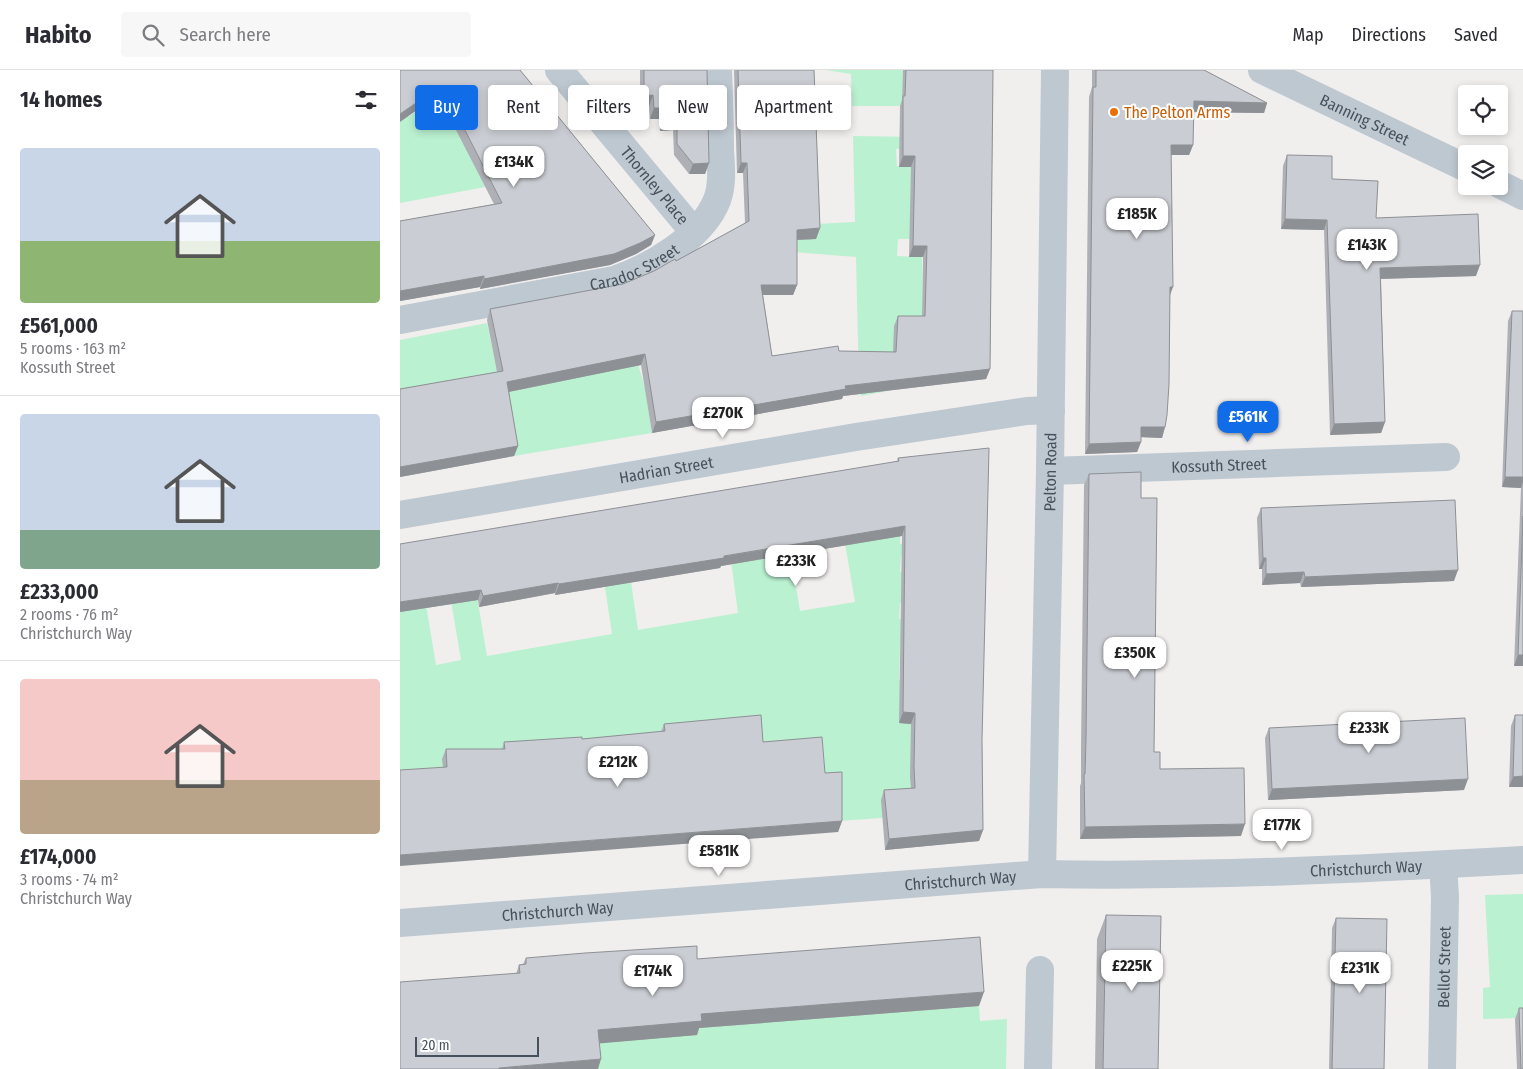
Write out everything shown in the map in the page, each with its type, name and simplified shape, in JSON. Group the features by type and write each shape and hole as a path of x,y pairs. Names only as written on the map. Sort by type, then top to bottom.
{"street":[{"name":"Thornley Place","path":"558,70 694,232"},
{"name":"Caradoc Street","path":"400,320 614,280 631,274 660,259 694,232 709,215 718,199 721,180 718,70"},
{"name":"Pelton Road","path":"1042,874 1055,70"},
{"name":"Banning Street","path":"1262,70 1458,164"},
{"path":"1508,188 1523,196"},
{"name":"Hadrian Street","path":"400,515 856,437 1027,411 1051,410"},
{"name":"Kossuth Street","path":"1050,472 1446,457"},
{"name":"Christchurch Way","path":"400,923 1042,874 1310,872 1523,860"},
{"name":"Bellot Street","path":"1442,1069 1445,897 1443,865"},
{"path":"1038,1069 1040,970"}],"green space":[{"path":"420,70 432,70 439,85 430,85"},
{"path":"826,70 903,70 902,106 852,106 851,74"},
{"path":"400,107 408,117 415,112 415,130 459,130 485,187 400,203"},
{"path":"853,136 919,137 919,149 896,149 897,166 942,167 942,239 898,239 897,256 922,257 922,317 941,348 888,363 888,391 861,396 856,257 793,252 793,240 816,224 855,222"},
{"path":"487,323 496,365 638,364 645,388 652,433 514,456 506,406 400,399 400,340"},
{"path":"841,520 900,527 900,544 938,542 937,556 901,556 900,572 936,572 914,603 900,603 899,619 935,619 900,647 899,680 933,680 911,723 912,798 894,817 839,821 443,778 400,780 400,598 424,593 436,665 461,660 449,589 475,585 487,656 612,634 605,587 631,582 638,630 738,613 731,561 791,555 800,611 855,602"},
{"path":"1523,894 1523,1018 1483,1019 1483,988 1490,987 1485,895"},
{"path":"692,974 717,1026 979,1006 980,1021 1007,1019 1006,1069 595,1069 601,980"}],"building":[{"path":"400,70 520,70 532,85 488,85 488,130 558,130 558,116 655,235 614,254 484,279 484,276 400,291 400,221 502,203 465,130 478,130 478,85 415,85 415,104 400,114"},
{"path":"644,70 707,70 707,85 659,85 659,108 654,108 653,95 649,95 649,85 644,85"},
{"path":"738,70 814,70 815,85 738,85"},
{"path":"906,70 993,70 990,369 845,386 846,389 656,422 645,354 507,382 518,446 400,467 400,389 503,371 490,309 623,284 654,271 675,259 676,261 749,221 747,163 741,163 740,130 816,130 820,228 797,230 797,285 761,285 772,356 838,346 839,351 896,352 898,316 925,316 927,246 913,246 915,156 903,156 903,96 905,96"},
{"path":"1096,70 1204,70 1267,103 1194,101 1193,145 1171,145 1173,287 1170,287 1167,415 1165,427 1141,427 1141,442 1089,444 1093,87 1096,87"},
{"path":"677,130 708,130 709,163 693,164 677,144"},
{"path":"1287,155 1332,156 1332,179 1378,181 1376,218 1478,214 1480,265 1380,268 1385,422 1334,424 1327,220 1285,219"},
{"path":"1512,311 1523,311 1523,477 1505,477"},
{"path":"989,448 982,740 983,830 889,839 884,790 915,788 915,713 903,712 905,526 724,556 724,558 483,596 481,590 400,602 400,544 899,461 898,458"},
{"path":"1141,472 1141,498 1157,498 1154,752 1160,752 1160,769 1244,768 1245,824 1085,827 1084,774 1089,474"},
{"path":"1455,500 1458,570 1305,577 1304,572 1266,574 1266,558 1263,558 1261,508"},
{"path":"1523,516 1523,655 1518,655"},
{"path":"761,715 763,742 822,737 825,773 842,772 842,821 400,855 400,770 447,767 446,749 505,749 504,742 582,737 582,739 665,731 664,724"},
{"path":"1515,715 1523,715 1523,776 1513,777"},
{"path":"1465,718 1468,779 1272,789 1269,728"},
{"path":"1106,915 1161,916 1158,1069 1103,1069"},
{"path":"1336,918 1387,919 1384,1069 1332,1069"},
{"path":"980,937 984,992 701,1014 702,1021 598,1030 601,1059 499,1069 400,1069 400,982 520,973 519,965 526,964 526,958 585,953 697,946 697,959"},
{"path":"1519,1008 1523,1008 1523,1069 1521,1069"}],"place":[{"name":"The Pelton Arms","path":"1114,112"}]}
